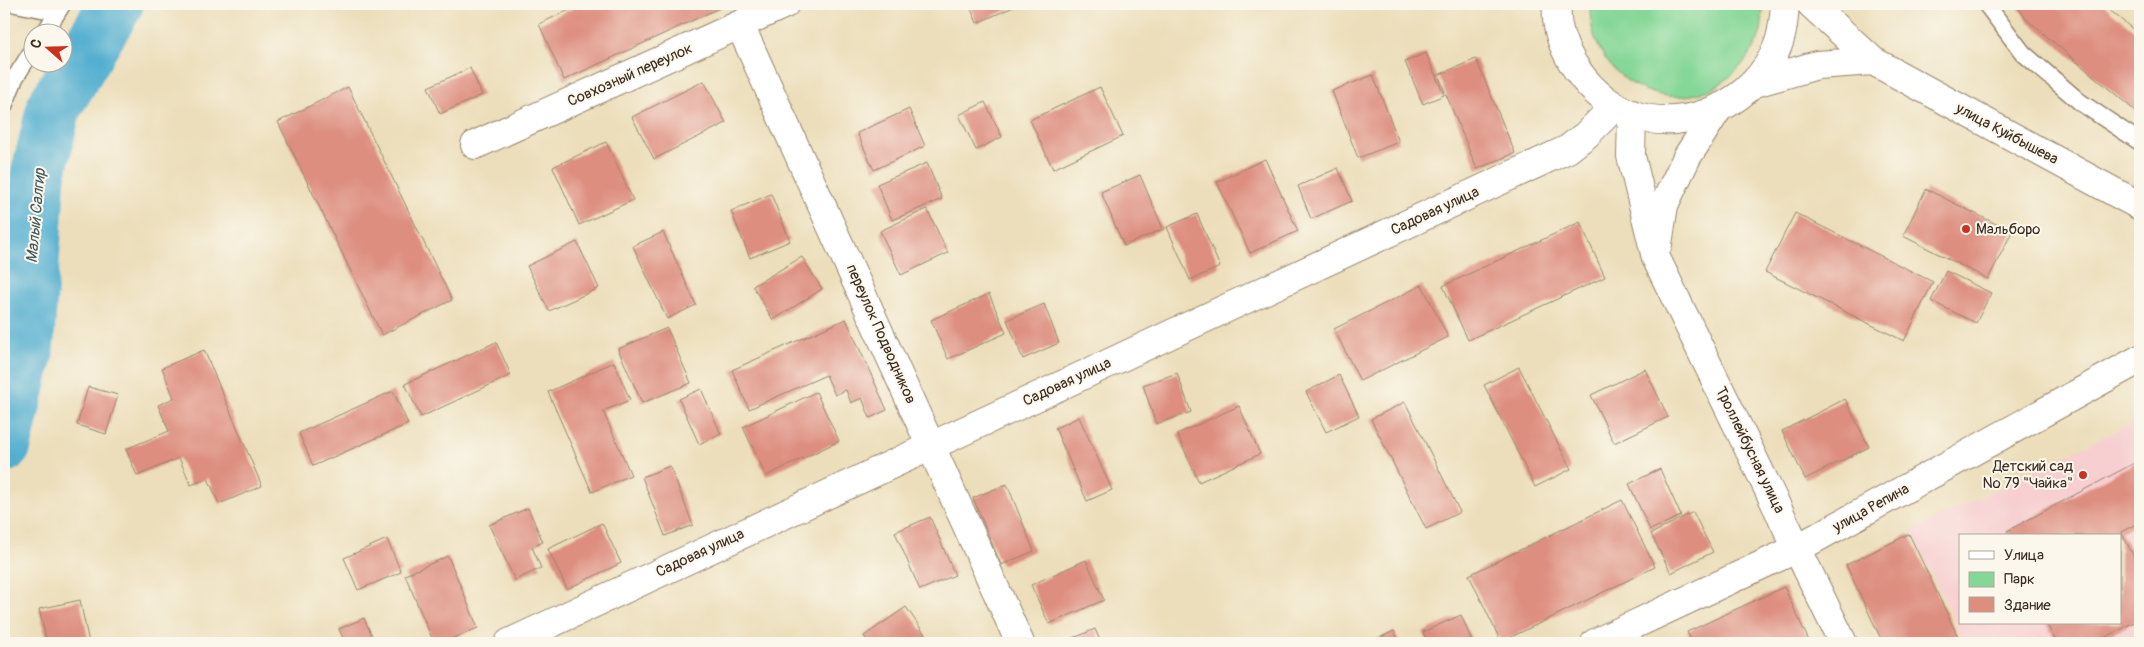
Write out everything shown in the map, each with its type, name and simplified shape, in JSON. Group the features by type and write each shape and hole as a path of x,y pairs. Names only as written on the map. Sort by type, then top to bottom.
{"main road":[{"name":"Совхозный переулок","path":"475,145 785,4"},
{"path":"1556,5 1559,31 1567,52 1578,72 1593,89 1624,110 1653,118 1675,120 1697,116 1718,109 1738,98 1755,83 1768,65 1778,45 1784,23 1785,4"},
{"name":"улица Куйбышева","path":"1811,4 1873,62 2140,206"},
{"name":"переулок Подводников","path":"740,25 1020,643"},
{"path":"1755,83 1817,65 1873,62"},
{"path":"1656,258 1664,205 1687,157 1718,109"},
{"name":"Троллейбусная улица","path":"1624,110 1630,156 1656,258 1843,643"},
{"name":"Садовая улица","path":"510,643 1568,149 1624,110"},
{"name":"улица Репина","path":"1595,643 1798,548 2140,359"}],"lane":[{"path":"16,4 60,8 51,22"},
{"path":"1986,4 2023,53 2080,102 2140,142"},
{"path":"4,106 14,78 22,66"}],"shaded area":[{"name":"Детский сад № 79 \"Чайка\"","path":"2140,419 2140,643 1965,643 1911,531"}],"green space":[{"path":"1590,4 1763,4 1762,28 1755,47 1745,61 1737,70 1714,87 1690,95 1665,96 1641,89 1620,75 1604,56 1593,32"}],"building":[{"path":"582,4 728,4 564,80 539,24"},
{"path":"969,4 1020,4 977,23"},
{"path":"2016,4 2102,4 2140,35 2140,115 2026,19"},
{"path":"1426,53 1444,95 1423,104 1405,62"},
{"path":"1476,59 1515,153 1477,169 1438,75"},
{"path":"470,68 482,95 440,114 428,87"},
{"path":"1373,75 1399,142 1358,158 1332,91"},
{"path":"704,81 726,123 654,159 632,117"},
{"path":"348,87 452,300 382,335 278,122"},
{"path":"1100,87 1123,136 1053,169 1030,120"},
{"path":"985,102 1002,137 976,150 959,115"},
{"path":"909,109 925,146 874,170 857,133"},
{"path":"606,142 633,200 579,225 553,167"},
{"path":"1265,159 1298,231 1250,253 1217,182"},
{"path":"927,163 942,199 892,220 877,184"},
{"path":"1338,168 1352,201 1311,219 1298,186"},
{"path":"1140,175 1163,229 1124,246 1101,192"},
{"path":"1926,189 2012,232 1988,279 1903,236"},
{"path":"771,194 790,241 750,258 731,211"},
{"path":"927,209 948,253 901,275 880,231"},
{"path":"1795,213 1933,282 1904,341 1765,272"},
{"path":"1197,214 1220,267 1190,280 1167,227"},
{"path":"1580,222 1605,277 1468,340 1443,286"},
{"path":"663,232 696,305 667,319 633,246"},
{"path":"577,242 599,288 549,311 527,266"},
{"path":"802,257 822,289 773,320 753,286"},
{"path":"1946,271 1991,293 1976,323 1931,301"},
{"path":"1422,285 1448,337 1360,381 1334,329"},
{"path":"989,294 1006,333 948,359 931,320"},
{"path":"1044,304 1059,343 1023,359 1007,320"},
{"path":"846,319 887,410 870,418 862,398 851,403 846,390 835,395 826,375 749,409 732,370"},
{"path":"667,328 691,383 642,403 618,349"},
{"path":"496,342 511,375 421,417 405,384"},
{"path":"204,350 262,486 219,504 208,478 191,485 179,458 137,476 126,449 169,431 158,405 174,398 162,368"},
{"path":"614,362 630,400 603,411 631,475 592,492 548,392"},
{"path":"1519,367 1571,469 1535,487 1484,385"},
{"path":"1645,369 1668,417 1614,443 1591,395"},
{"path":"1177,373 1191,412 1156,424 1143,385"},
{"path":"1339,375 1359,416 1326,432 1306,392"},
{"path":"88,387 118,395 106,434 77,425"},
{"path":"701,389 721,434 699,444 679,399"},
{"path":"393,391 408,424 313,466 299,433"},
{"path":"816,392 839,441 766,476 743,427"},
{"path":"1845,399 1869,447 1805,479 1782,431"},
{"path":"1405,402 1460,512 1426,529 1371,419"},
{"path":"1239,406 1260,454 1199,482 1177,434"},
{"path":"1079,417 1112,490 1087,501 1055,428"},
{"path":"2140,460 2140,522 2121,532 2140,568 2140,619 2095,643 2057,643 2047,624 2122,624 2122,534 2009,534 2007,531"},
{"path":"670,466 693,525 665,536 642,477"},
{"path":"1660,469 1681,516 1650,530 1629,484"},
{"path":"1007,484 1034,551 1001,565 973,498"},
{"path":"1622,500 1655,567 1501,642 1469,575"},
{"path":"528,508 543,542 532,547 541,568 515,580 489,525"},
{"path":"1693,512 1713,552 1671,573 1651,534"},
{"path":"930,517 955,575 920,590 895,532"},
{"path":"602,523 621,563 567,589 548,549"},
{"path":"1909,534 1961,643 1883,643 1846,565"},
{"path":"387,539 401,572 358,590 344,558"},
{"path":"448,556 478,628 441,643 434,643 405,575"},
{"path":"1086,560 1104,600 1049,624 1031,585"},
{"path":"1784,587 1810,643 1693,643 1687,632"},
{"path":"80,600 89,643 47,643 39,609"},
{"path":"906,607 928,639 922,643 869,643 864,636"},
{"path":"1461,615 1473,643 1428,643 1423,632"},
{"path":"364,618 375,643 345,643 339,629"},
{"path":"1095,629 1101,643 1062,643"},
{"path":"1394,631 1400,643 1371,643 1371,642"}],"waterway":[{"name":"Малый Салгир","path":"4,445 26,352 38,175 54,107 116,4"}],"place":[{"name":"Мальборо","path":"1966,229"},
{"name":"Детский сад № 79 \"Чайка\"","path":"2083,475"}]}
